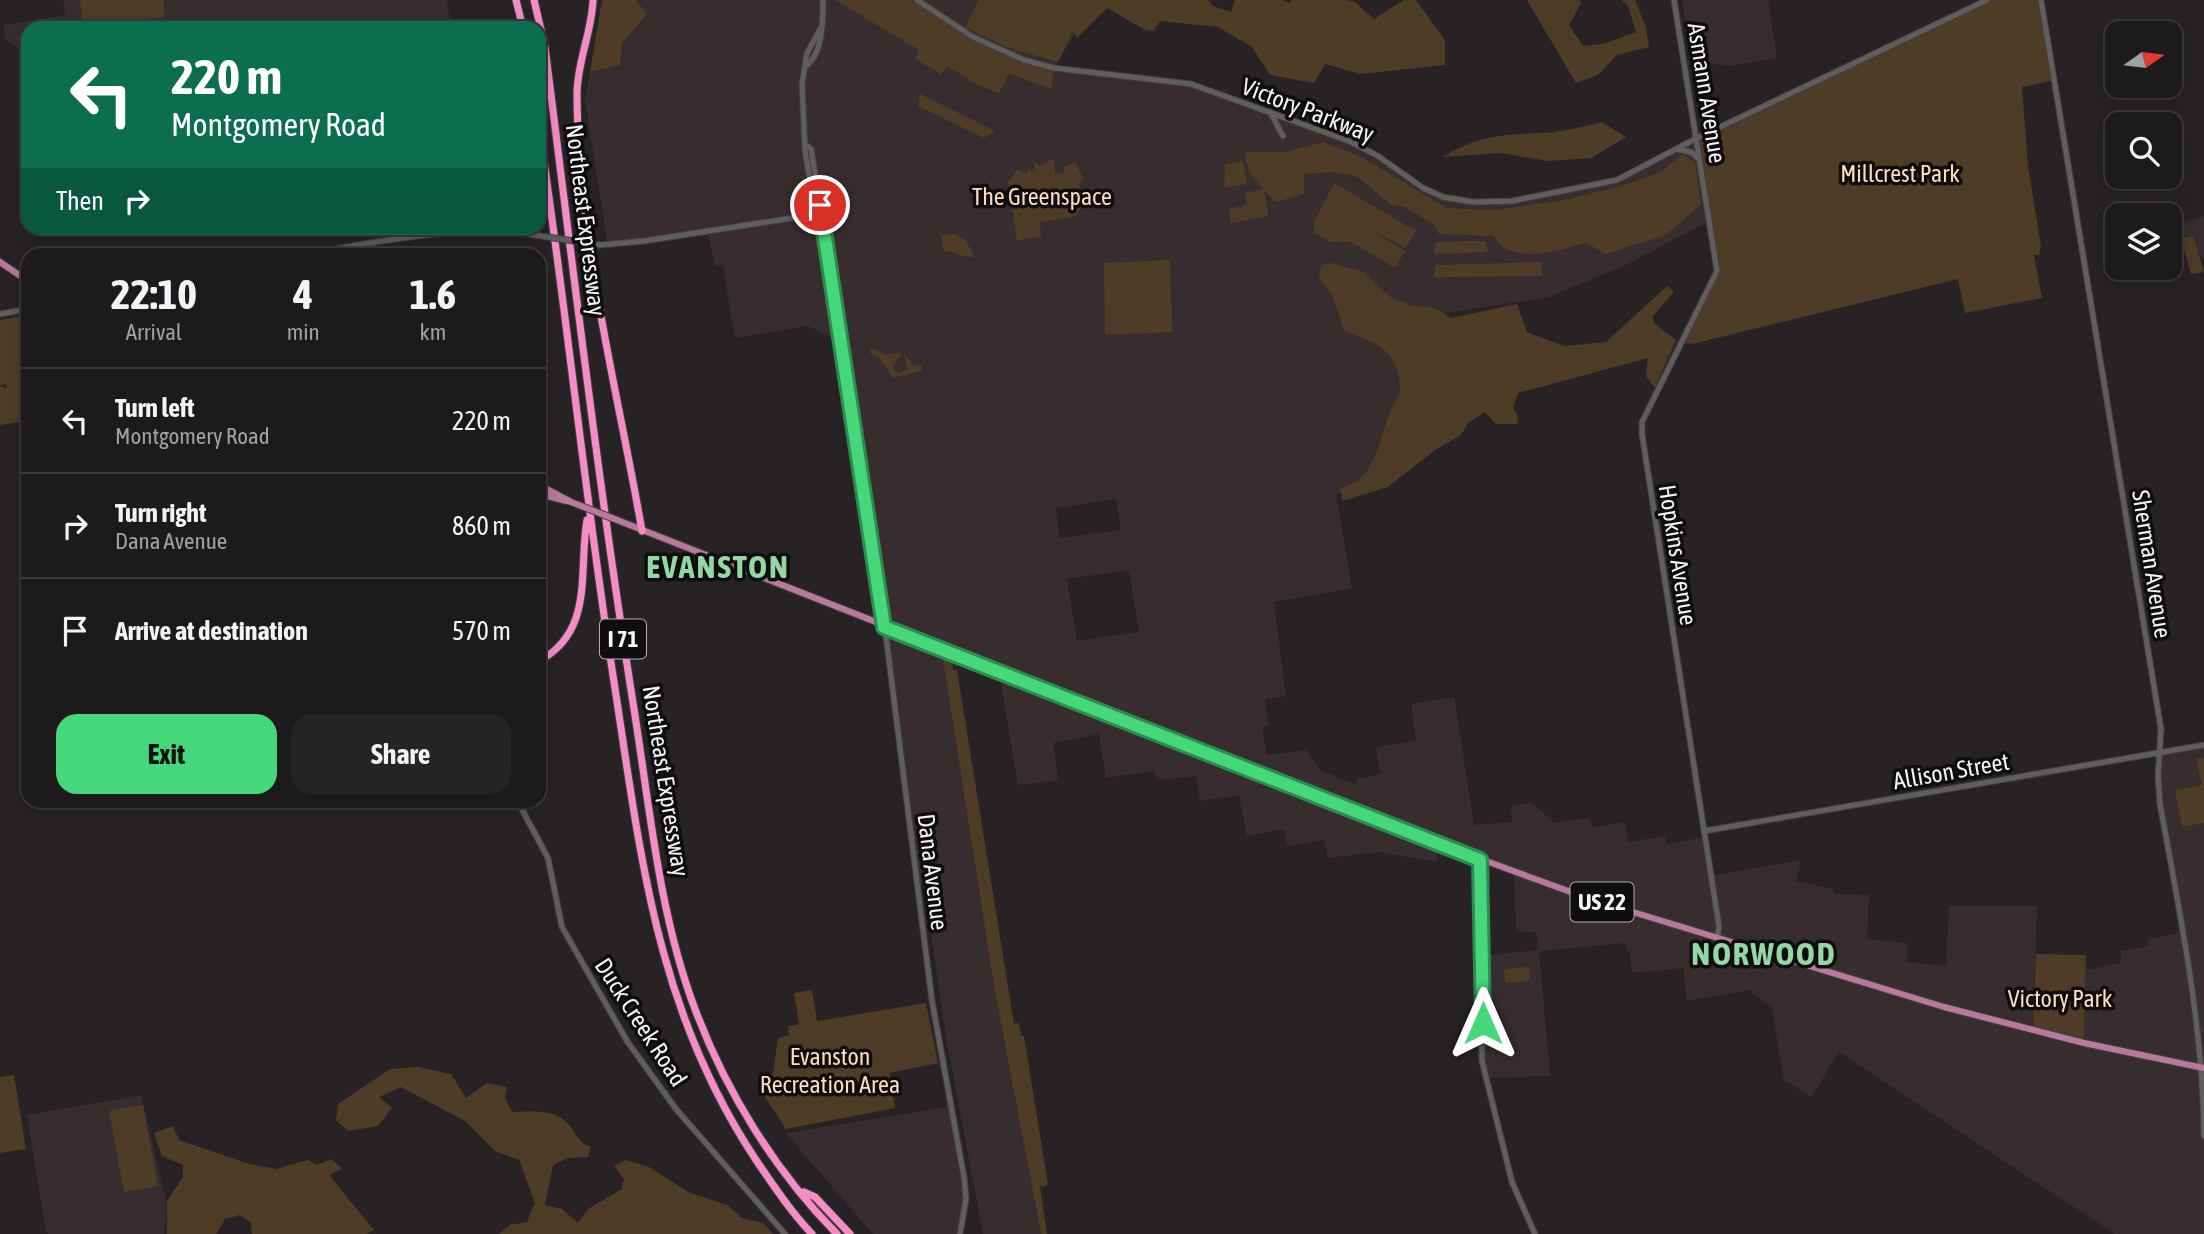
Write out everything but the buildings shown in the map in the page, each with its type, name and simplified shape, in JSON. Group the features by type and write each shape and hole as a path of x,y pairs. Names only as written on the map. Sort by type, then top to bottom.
{"highway":[{"path":"516,0 521,21"},
{"name":"Northeast Expressway","path":"534,0 539,21"},
{"path":"593,0 577,84 586,209 597,302 642,531"},
{"name":"Northeast Expressway","path":"546,55 615,591 669,916 694,1006 715,1059 765,1145 837,1234"},
{"name":"Northeast Expressway","path":"546,182 588,512 631,791 661,950 688,1032 718,1098 775,1188 812,1234"},
{"path":"546,655 566,638 580,610 588,512"},
{"path":"801,1191 815,1197 850,1234"}],"main road":[{"path":"0,262 21,276"},
{"name":"US 22","path":"546,489 642,531 1480,860 1717,939 2033,1031 2203,1068"},
{"name":"US 22","path":"546,496 571,502"}],"street":[{"name":"Dana Avenue","path":"823,0 822,26 807,54 802,95 806,145 864,482 932,1001 964,1177 966,1199 960,1234"},
{"name":"Victory Parkway","path":"917,0 973,37 1024,60 1066,69 1191,84 1355,144 1434,193 1473,202 1513,201 1604,184 1630,175 1697,138 1987,0"},
{"name":"Asmann Avenue","path":"1674,0 1706,192"},
{"name":"Sherman Avenue","path":"2041,0 2161,729 2160,804 2203,1068 2204,1136"},
{"path":"1270,112 1283,136"},
{"path":"1352,125 1350,133 1355,144"},
{"path":"1677,149 1691,152 1700,161"},
{"name":"Hopkins Avenue","path":"1706,192 1716,276 1642,422 1642,434 1719,926 1717,939"},
{"path":"535,235 600,245 644,241 818,214"},
{"path":"342,248 418,235"},
{"path":"0,314 21,310"},
{"name":"Allison Street","path":"1704,831 2204,745"},
{"name":"Duck Creek Road","path":"521,808 548,858 562,927 627,1041 676,1109 785,1234"},
{"path":"1480,860 1482,1062 1512,1182 1535,1234"}],"shaded area":[{"path":"63,0 447,0 450,21 28,21 65,15"},
{"path":"636,0 1095,0 1055,67 1191,84 1349,141 1423,188 1454,200 1512,201 1604,184 1697,138 1711,220 1626,265 1549,297 1447,313 1408,461 1356,490 1336,495 1352,588 1274,602 1286,696 1265,700 1268,725 1262,727 1267,755 1306,750 1321,771 1357,785 1356,779 1380,774 1376,747 1416,741 1411,704 1454,697 1474,825 1512,822 1511,806 1531,802 1555,823 1589,818 1592,828 1625,822 1628,842 1665,836 1667,844 1705,837 1712,876 1801,860 1796,881 1833,889 1835,894 1869,895 1867,939 1907,943 1907,962 1946,966 1949,906 2037,906 2033,1031 2084,1042 2086,970 2121,963 2121,951 2148,946 2148,939 2183,932 2160,804 2160,752 2204,745 2204,1234 2115,1234 1839,1052 1811,1097 1784,1080 1772,1008 1749,990 1687,1001 1683,968 1632,973 1630,951 1627,951 1625,943 1539,951 1550,1076 1486,1078 1483,956 1538,950 1537,933 1516,931 1514,871 1437,844 1437,862 1378,852 1328,858 1324,840 1287,846 1284,829 1247,836 1239,795 1200,801 1196,776 1157,780 1154,771 1106,778 1099,734 1053,743 1058,780 1018,785 1001,685 1003,673 946,652 995,992 1041,1234 983,1234 947,1042 924,885 917,885 886,636 841,335 828,336 808,326 735,338 723,265 715,266 708,232 608,246 585,100 590,72 619,65 622,43 646,15","holes":["1116,499 1121,530 1059,538 1056,508","1129,570 1139,632 1077,641 1067,579"]},
{"path":"1682,0 1768,0 1777,58 1730,66 1692,62"},
{"path":"21,22 21,49 5,40 4,25"},
{"path":"2204,216 2204,260 2182,232 2182,222"},
{"path":"141,1095 167,1206 164,1234 49,1234 46,1231 27,1115"},
{"path":"951,1102 966,1200 960,1234 873,1234 786,1133 943,1108"}],"green space":[{"path":"80,0 163,0 165,17 129,21 82,21"},
{"path":"602,0 636,0 647,14 622,43 620,65 590,72"},
{"path":"835,0 917,0 937,16 1003,51 1054,68 1051,89 1009,73 999,93 978,85 947,66 941,74 915,59 919,50"},
{"path":"979,0 1208,0 1213,6 1231,12 1235,0 1283,0 1289,3 1292,0 1347,0 1355,2 1374,19 1404,0 1416,0 1445,40 1445,65 1360,74 1325,64 1314,83 1270,75 1252,47 1218,27 1160,21 1154,31 1145,30 1107,8 1077,38 1073,30 1058,62 1006,47 965,27"},
{"path":"1527,0 1580,0 1581,3 1569,25 1583,46 1603,44 1636,32 1628,6 1622,0 1635,0 1646,27 1649,47 1617,55 1598,75 1576,83"},
{"name":"Millcrest Park","path":"1987,0 2041,0 2055,80 2022,87 2028,166 2041,246 2039,255 2034,255 2042,298 1965,313 1958,279 1692,344 1682,343 1716,276 1697,138"},
{"path":"920,94 995,131 984,138 918,106"},
{"path":"1602,122 1626,137 1591,158 1547,161 1500,153 1443,157 1484,139 1559,131"},
{"path":"1324,142 1363,158 1447,208 1496,210 1570,199 1624,185 1661,172 1683,154 1695,162 1701,205 1664,236 1605,254 1587,243 1549,252 1524,254 1512,251 1493,236 1439,234 1433,224 1405,207 1392,205 1356,176 1331,172 1304,174 1304,194 1276,202 1264,190 1268,216 1231,223 1229,209 1247,205 1245,193 1264,189 1249,173 1245,152 1286,152"},
{"name":"The Greenspace","path":"1054,160 1055,174 1064,173 1064,167 1075,162 1083,178 1079,184 1082,205 1076,216 1040,222 1041,236 1017,241 1012,208 1016,197 1007,183 1017,170 1026,173 1030,168 1031,172 1035,168 1034,162 1041,166"},
{"path":"1243,161 1247,184 1224,188 1225,164"},
{"path":"1334,183 1416,231 1406,248 1366,227 1405,251 1395,268 1351,242 1329,242 1314,232 1314,222"},
{"path":"954,234 966,240 974,257 944,251 941,235"},
{"path":"2193,236 2204,272 2191,274 2182,238"},
{"path":"1485,241 1488,252 1434,254 1436,242"},
{"path":"1170,260 1172,332 1105,335 1104,263"},
{"path":"1541,262 1541,276 1434,277 1436,265"},
{"path":"1332,263 1364,272 1390,297 1410,305 1435,308 1451,318 1517,304 1527,332 1564,346 1606,342 1667,286 1674,292 1653,316 1654,323 1676,340 1655,388 1646,376 1648,358 1518,393 1513,408 1518,424 1496,424 1485,412 1468,423 1461,435 1435,450 1388,487 1342,501 1341,488 1355,482 1372,462 1401,393 1396,366 1391,357 1378,345 1344,330 1333,297 1319,277 1321,265"},
{"path":"21,316 21,422 0,425 0,386 7,389 6,384 0,385 0,320"},
{"path":"871,348 887,355 902,352 893,367 898,374 907,369 904,353 913,365 922,366 922,371 893,378 879,358 870,353"},
{"path":"943,658 952,662 953,670 957,670 1014,1024 1019,1023 1021,1036 1024,1036 1048,1185 1040,1187 1047,1234 1041,1234 995,992"},
{"path":"2204,758 2204,823 2182,827 2175,790 2202,785 2196,759"},
{"name":"Victory Park","path":"2036,954 2086,955 2084,1043 2033,1031"},
{"path":"1529,967 1530,981 1505,983 1504,969"},
{"name":"Evanston Recreation Area","path":"812,990 817,1021 926,1003 938,1063 889,1073 895,1108 786,1129 763,1094 765,1075 773,1073 778,1038 789,1035 788,1026 799,1024 794,993"},
{"path":"418,1067 451,1074 466,1098 487,1083 507,1087 505,1098 512,1112 550,1113 564,1120 580,1140 591,1147 588,1157 568,1158 553,1165 545,1205 562,1209 578,1223 588,1209 622,1189 624,1179 614,1166 626,1160 649,1167 690,1193 727,1205 742,1218 763,1223 773,1234 499,1234 510,1225 527,1222 535,1203 519,1160 495,1151 465,1121 401,1087 379,1097 392,1108 378,1126 348,1131 336,1120 338,1104 390,1069"},
{"path":"14,1075 26,1149 0,1153 0,1077"},
{"path":"143,1105 158,1186 124,1192 109,1111"},
{"path":"173,1126 179,1140 249,1164 276,1169 308,1160 317,1165 332,1159 342,1169 329,1175 374,1230 367,1234 252,1234 251,1223 240,1215 225,1219 216,1234 167,1234 167,1201 183,1177 183,1165 162,1156 154,1133"}],"district":[{"name":"EVANSTON","path":"718,566"},
{"name":"NORWOOD","path":"1764,953"}],"route":[{"path":"820,205 849,381 884,627 1480,860 1483,868 1483,1023"}]}
